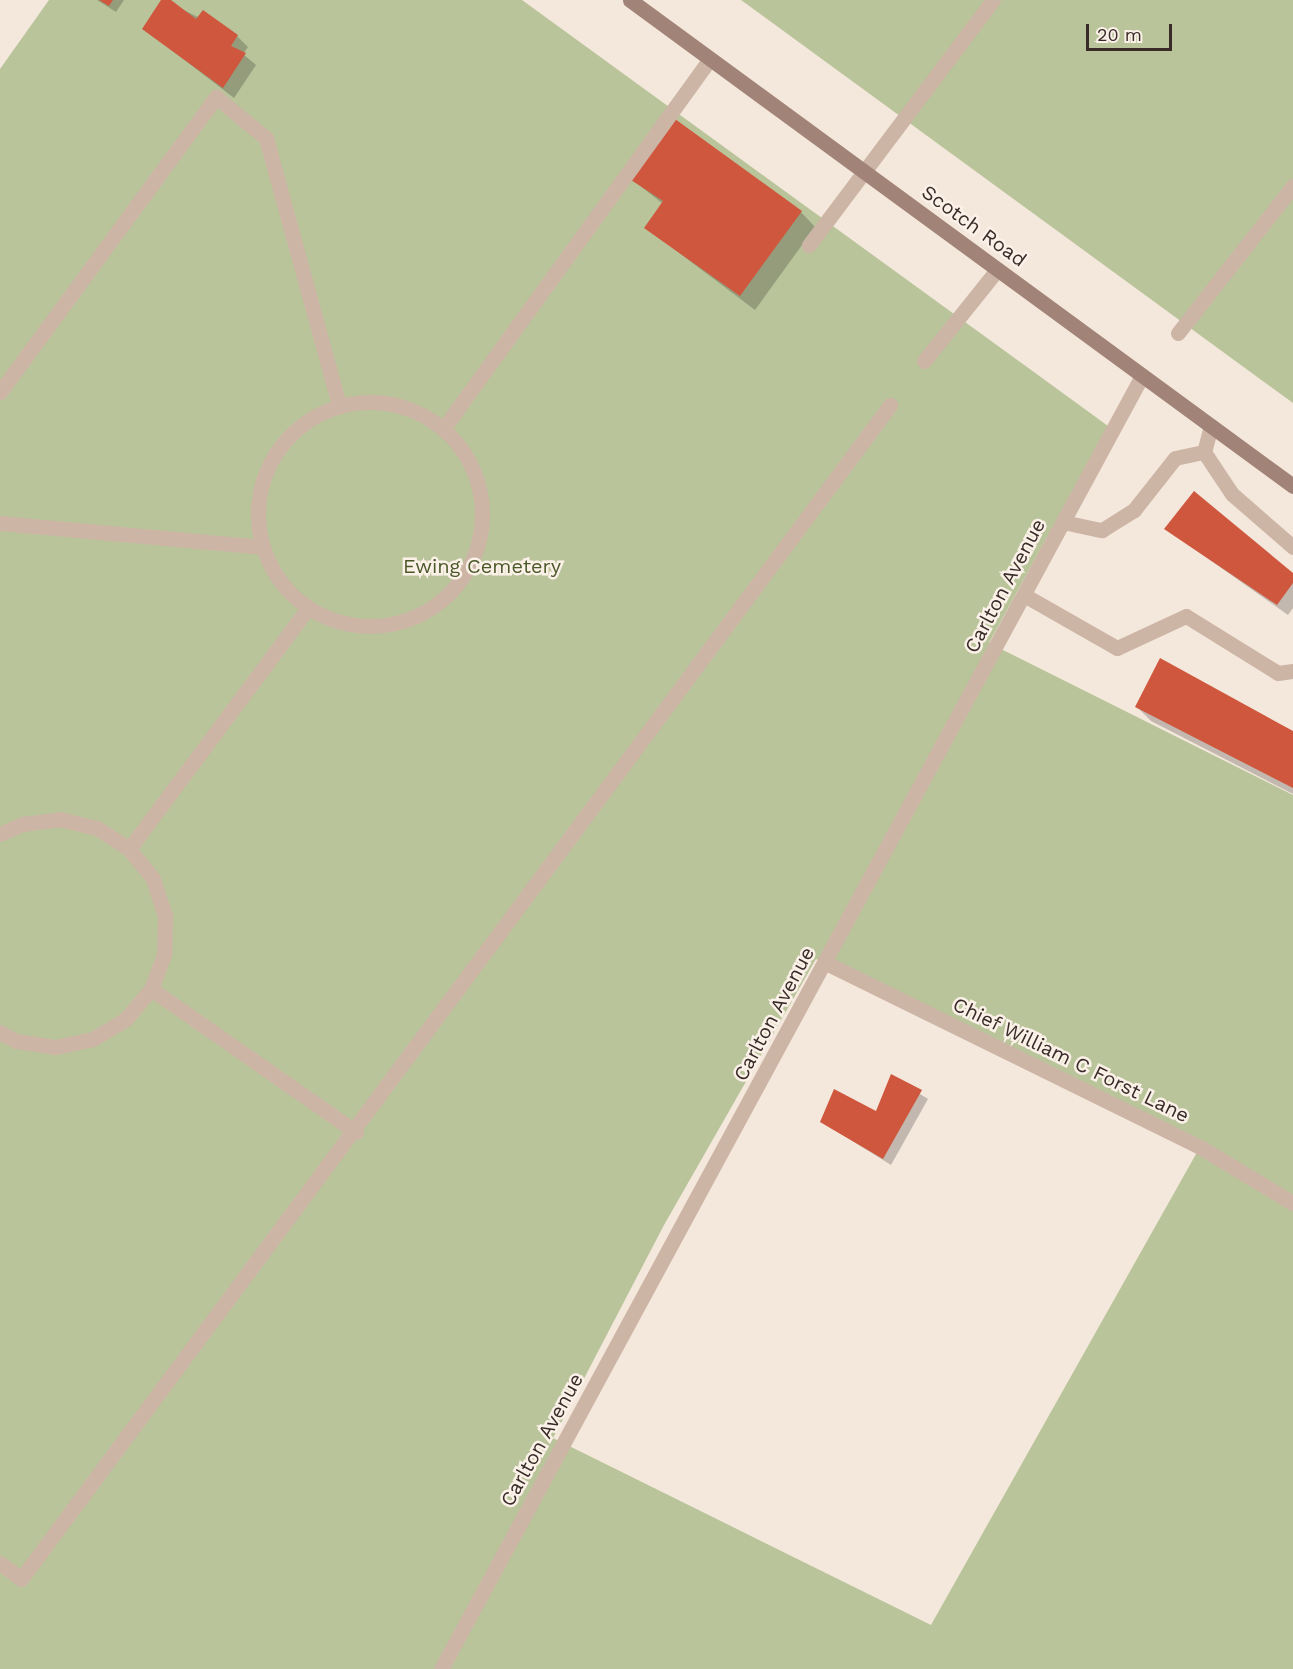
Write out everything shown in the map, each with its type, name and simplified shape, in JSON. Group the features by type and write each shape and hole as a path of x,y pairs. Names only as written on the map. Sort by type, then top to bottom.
{"main road":[{"name":"Scotch Road","path":"630,0 1293,486"}],"street":[{"path":"809,245 862,170 993,0"},
{"path":"443,429 710,59"},
{"path":"0,392 216,98 266,138 339,405"},
{"path":"1178,333 1293,186"},
{"path":"924,360 998,270"},
{"name":"Carlton Avenue","path":"441,1669 1142,376"},
{"path":"377,401 414,409 443,429 470,460 482,496 481,534 468,570 443,600 410,620 372,627 306,611 276,578 262,547 257,513 262,479 278,448 305,421 339,405 377,401"},
{"path":"0,1563 21,1579 356,1132 890,405"},
{"path":"1211,426 1204,452 1232,494 1293,547"},
{"path":"1064,522 1102,530 1134,510 1175,458 1204,452"},
{"path":"0,523 262,547"},
{"path":"1024,595 1117,648 1186,616 1278,673 1293,671"},
{"path":"129,849 306,611"},
{"path":"0,834 22,824 60,819 97,828 129,849 153,879 165,915 164,954 151,989 126,1019 93,1039 55,1047 16,1041 0,1032"},
{"name":"Chief William C Forst Lane","path":"825,963 1200,1147 1293,1203"},
{"path":"151,989 356,1132"}],"green space":[{"name":"Ewing Cemetery","path":"49,0 522,0 1108,426 989,643 1293,795 1293,1669 0,1669 0,69","holes":["816,959 1200,1147 931,1625 553,1438 664,1225"]},
{"path":"741,0 1293,0 1293,403"}],"building":[{"path":"99,0 113,0 109,6"},
{"path":"161,0 171,0 196,19 203,10 238,35 231,46 246,53 223,88 142,29"},
{"path":"675,119 802,211 740,296 644,228 663,201 631,180"},
{"path":"1194,491 1293,573 1293,583 1277,605 1164,529"},
{"path":"1160,658 1293,731 1293,788 1135,707"},
{"path":"891,1074 922,1090 883,1159 820,1122 834,1089 876,1111"}]}
